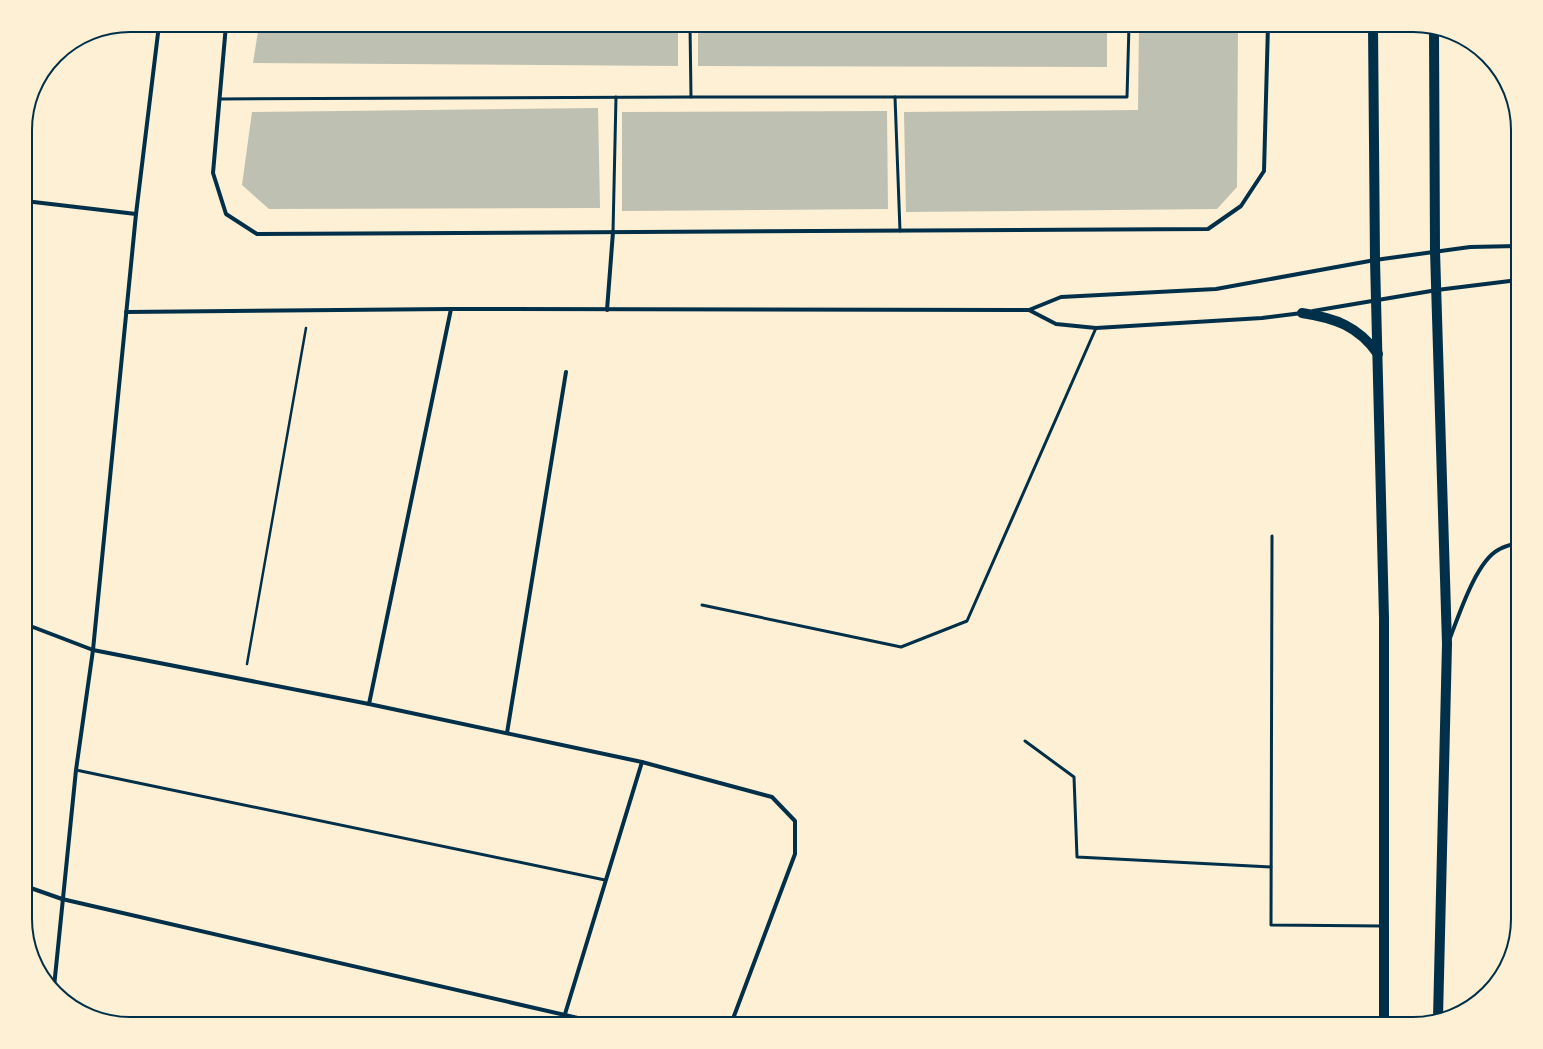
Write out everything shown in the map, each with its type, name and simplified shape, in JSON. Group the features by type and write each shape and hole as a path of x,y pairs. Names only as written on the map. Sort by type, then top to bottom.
{"main road":[{"path":"1373,32 1375,260 1384,618 1384,1017"},
{"path":"1434,35 1435,252 1447,644 1438,1013"},
{"path":"1302,313 1332,319 1348,326 1363,336 1378,354"}],"street":[{"path":"55,981 76,770 93,650 136,214 158,32"},
{"path":"225,32 213,173 226,214 257,234 1208,229 1241,206 1264,171 1268,32"},
{"path":"32,202 136,214"},
{"path":"607,310 613,232"},
{"path":"126,312 309,309 1029,310 1062,297 1216,289 1375,260 1470,247 1511,246"},
{"path":"1029,310 1056,324 1096,328 1262,318 1302,313 1437,290 1511,281"},
{"path":"369,704 450,309"},
{"path":"507,734 566,372"},
{"path":"1447,644 1470,589 1483,565 1497,550 1511,545"},
{"path":"32,627 93,650 369,704 642,762 772,797 795,821 795,854 734,1017"},
{"path":"565,1014 642,762"},
{"path":"32,888 62,899 577,1017"}],"lane":[{"path":"690,32 691,96"},
{"path":"220,99 691,96 1127,97 1129,32"},
{"path":"613,232 616,97"},
{"path":"896,97 900,231"},
{"path":"702,605 901,647 967,621 1096,328"},
{"path":"1272,536 1271,925 1384,926"},
{"path":"1026,741 1074,777 1077,857 1272,867"},
{"path":"76,770 605,880"}],"path":[{"path":"244,680 309,309"}],"building":[{"path":"258,32 678,32 678,66 253,63"},
{"path":"698,32 1107,32 1107,67 698,66"},
{"path":"1139,32 1238,32 1237,187 1217,209 906,212 904,112 1138,110"},
{"path":"598,108 600,208 269,209 242,185 252,112"},
{"path":"887,111 888,209 622,211 622,112"}]}
